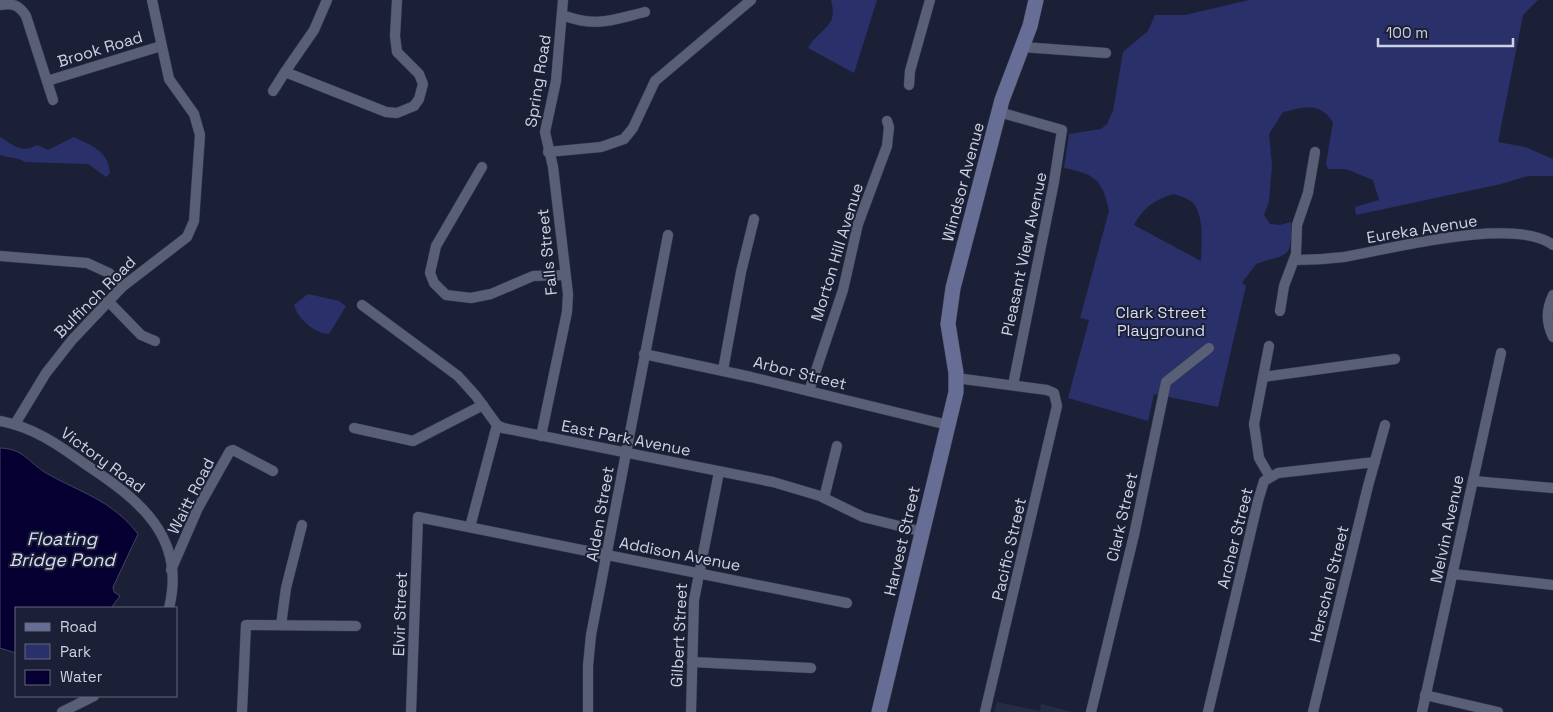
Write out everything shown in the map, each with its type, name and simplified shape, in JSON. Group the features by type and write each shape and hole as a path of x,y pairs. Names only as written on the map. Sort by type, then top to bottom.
{"street":[{"name":"Bulfinch Road","path":"15,424 46,373 62,351 122,287 187,237 194,221 200,146 198,123 194,114 169,79 152,0"},
{"path":"273,91 314,30 327,0"},
{"path":"286,72 372,108 397,113 406,110 419,99 422,84 419,74 397,52 395,36 397,0"},
{"name":"Spring Road","path":"548,152 545,132 556,81 564,0"},
{"path":"548,152 601,147 624,139 633,128 655,81 751,0"},
{"path":"909,85 910,70 930,0"},
{"name":"Windsor Avenue","path":"956,378 948,334 953,288 999,112 1036,0"},
{"path":"0,5 14,4 22,9 26,16 53,100"},
{"name":"Spring Road","path":"562,15 586,23 598,23 645,12"},
{"name":"Brook Road","path":"47,81 161,46"},
{"path":"1022,47 1106,53"},
{"name":"Pleasant View Avenue","path":"999,112 1062,130 1054,182 1013,385"},
{"name":"Morton Hill Avenue","path":"809,391 843,290 858,224 887,146 889,127 887,120"},
{"name":"Falls Street","path":"541,436 567,312 568,294 553,167 548,152"},
{"path":"1280,311 1284,286 1295,260 1297,225 1308,193 1315,152"},
{"path":"482,167 436,246 430,273 434,283 446,295 471,298 491,294 533,276 566,274"},
{"path":"723,370 754,219"},
{"name":"Eureka Avenue","path":"1295,260 1341,257 1469,234 1528,236 1552,242"},
{"name":"Alden Street","path":"588,712 590,645 668,235"},
{"path":"0,256 87,263 110,273 122,287"},
{"path":"1553,295 1547,319 1553,337"},
{"path":"108,301 141,335 154,341"},
{"path":"362,305 458,376 483,405 497,425 470,528"},
{"name":"Archer Street","path":"1208,712 1260,490 1270,476 1259,458 1254,424 1270,346"},
{"name":"Clark Street","path":"1092,712 1134,535 1166,382 1209,348"},
{"name":"Melvin Avenue","path":"1422,712 1501,353"},
{"name":"Arbor Street","path":"644,354 723,370 948,425"},
{"path":"1263,377 1395,359"},
{"path":"956,378 1013,385"},
{"name":"Harvest Street","path":"879,712 956,392 956,378"},
{"name":"Pacific Street","path":"986,712 1058,406 1054,393 1047,390 1013,385"},
{"path":"354,428 413,441 483,405"},
{"name":"Victory Road","path":"0,421 15,424 61,446 136,500 159,529 166,545 171,570 170,607"},
{"name":"East Park Avenue","path":"497,425 626,454 773,482 824,498 863,517 922,532"},
{"name":"Herschel Street","path":"1313,712 1374,462 1385,425"},
{"path":"824,498 838,446"},
{"name":"Waitt Road","path":"171,570 198,508 230,451 233,450 273,471"},
{"path":"1270,476 1281,473 1374,462"},
{"name":"Gilbert Street","path":"691,712 692,625 698,572 719,472"},
{"path":"1473,481 1553,488"},
{"name":"Addison Avenue","path":"418,517 847,603"},
{"name":"Elvir Street","path":"411,712 418,517"},
{"path":"281,625 286,588 302,525"},
{"path":"1453,574 1553,585"},
{"path":"242,712 246,625 356,626"},
{"path":"692,662 811,668"},
{"path":"1425,695 1498,712"},
{"path":"62,712 92,697"}],"shaded area":[{"path":"997,702 1040,711 1041,704 1072,712 994,712"}],"green space":[{"path":"831,0 877,0 854,73 808,48 830,22 833,9"},
{"name":"Clark Street Playground","path":"1249,0 1538,0 1523,15 1498,142 1525,147 1553,159 1553,176 1528,176 1501,184 1356,215 1355,207 1379,200 1373,180 1346,169 1328,169 1326,164 1333,122 1328,115 1317,108 1305,107 1283,112 1269,134 1272,165 1269,201 1264,215 1270,224 1280,225 1291,222 1289,249 1281,256 1256,264 1242,283 1246,286 1218,407 1154,394 1148,421 1068,398 1089,320 1080,318 1109,211 1104,192 1096,180 1083,173 1064,168 1069,134 1101,129 1107,124 1113,111 1123,52 1148,31 1155,15 1185,15","holes":["1174,194 1192,202 1199,214 1201,222 1201,261 1134,225 1150,205"]},
{"path":"0,137 22,149 32,148 37,145 48,150 74,137 92,146 102,154 109,165 110,173 106,177 88,164 25,162 0,155"},
{"path":"308,294 339,301 346,306 329,334 313,329 296,310 294,305"}],"water":[{"name":"Floating Bridge Pond","path":"0,448 20,453 46,473 107,505 128,522 138,534 113,587 114,592 120,596 112,607 15,607 15,653 0,648"}]}
